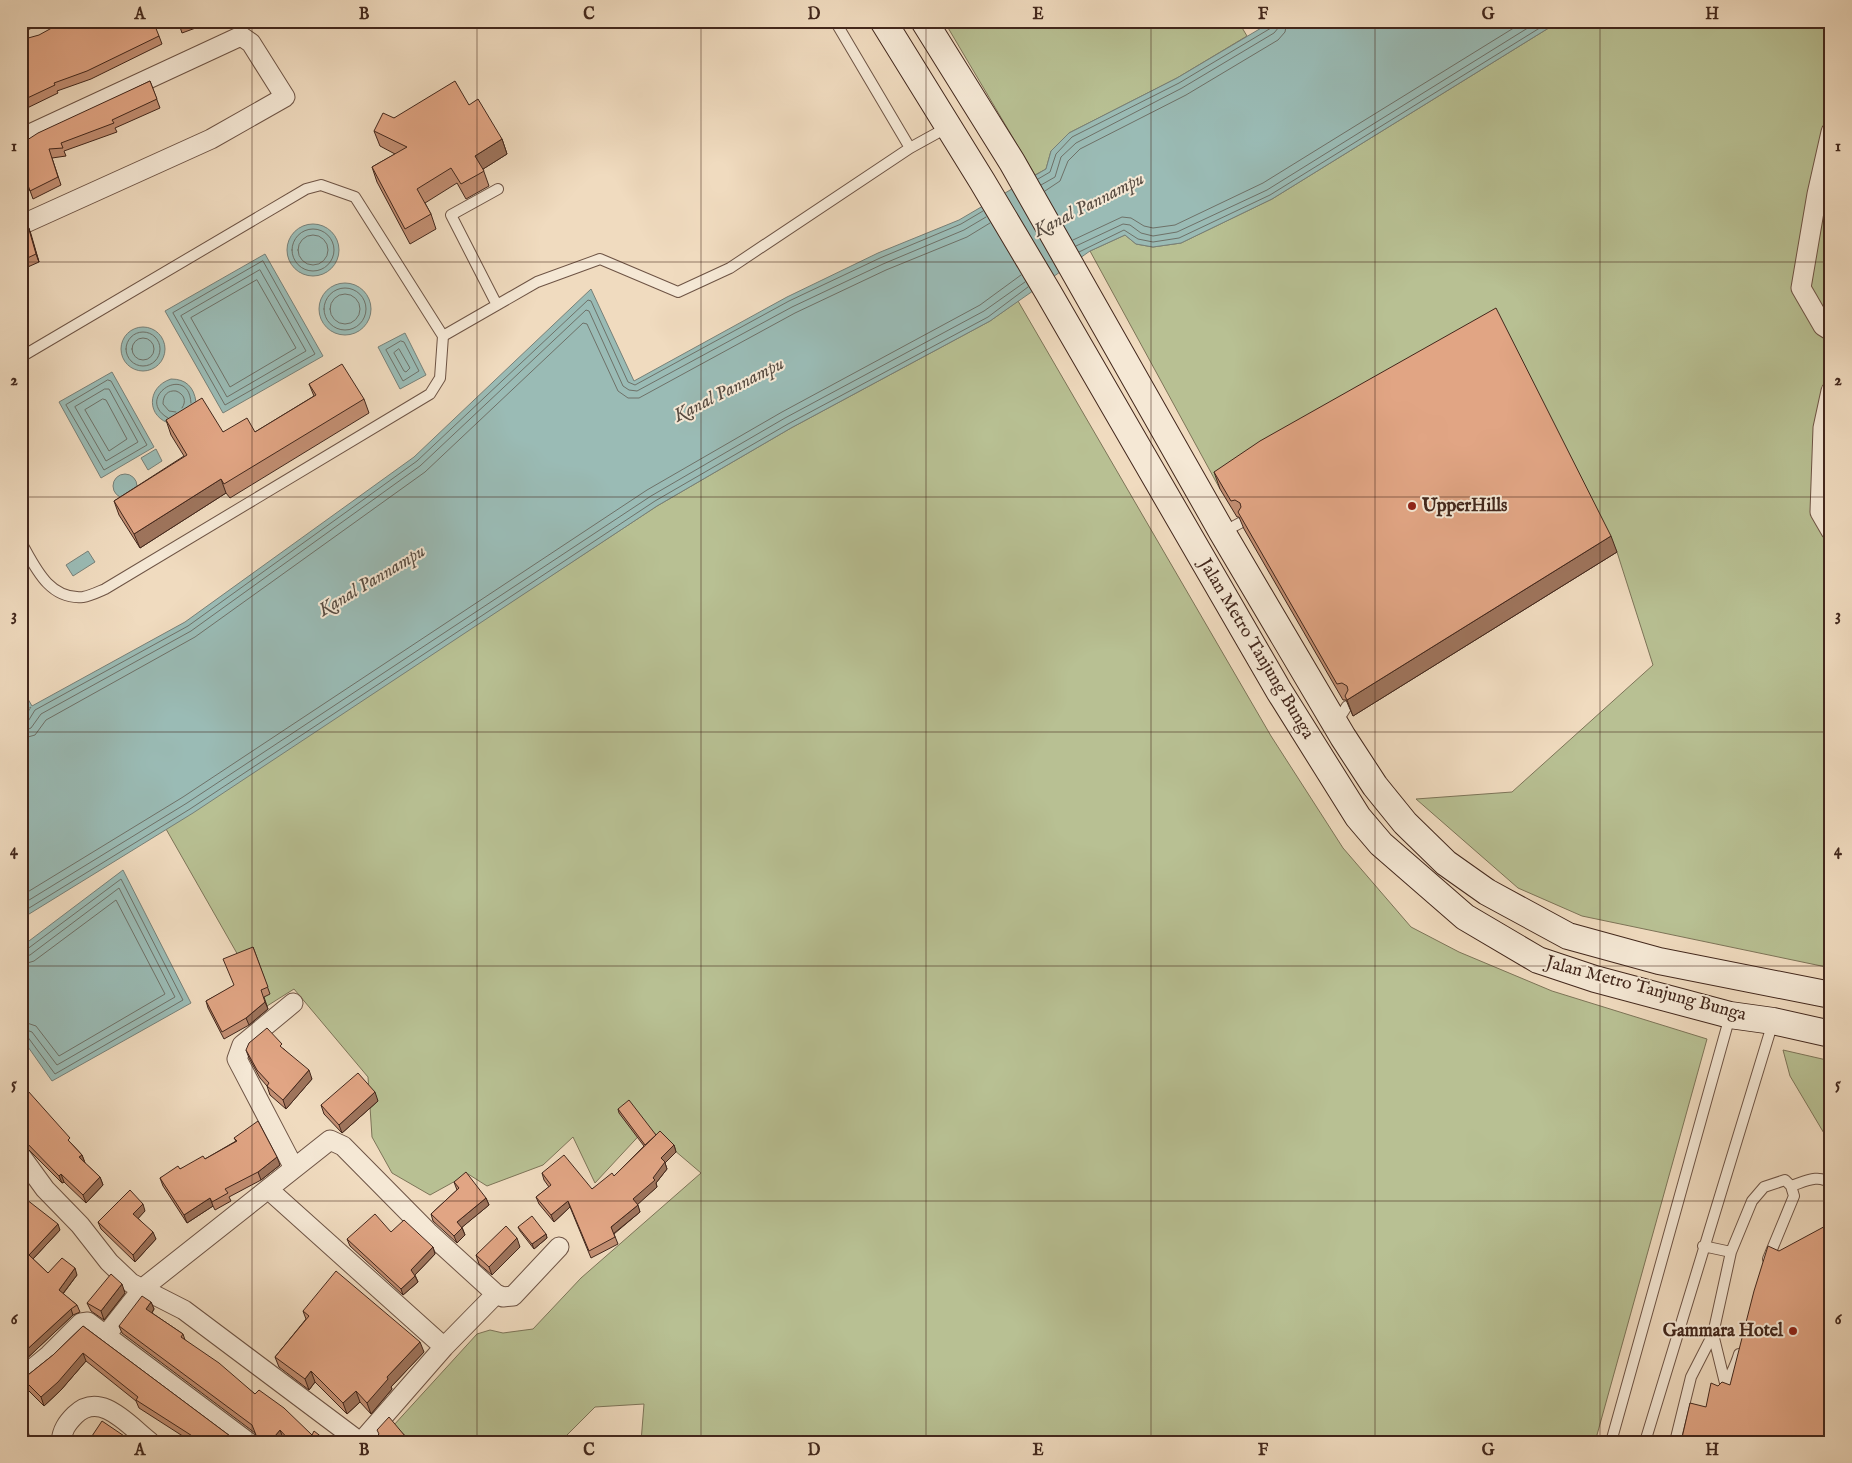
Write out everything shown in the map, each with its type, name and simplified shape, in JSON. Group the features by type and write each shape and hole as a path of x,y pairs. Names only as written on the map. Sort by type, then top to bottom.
{"main road":[{"name":"Jalan Metro Tanjung Bunga","path":"883,21 1048,292 1279,691 1358,817 1381,844 1465,917 1538,960 1595,979 1730,1015 1773,1021 1831,1034"},
{"name":"Jalan Metro Tanjung Bunga","path":"924,21 1012,162 1075,272 1231,528 1341,716 1375,786 1405,823 1446,863 1487,892 1529,917 1568,936 1659,961 1831,995"}],"street":[{"path":"21,138 241,36 251,43 285,97 211,139 21,224"},
{"path":"1831,132 1816,194 1802,288 1823,326 1831,331"},
{"path":"1831,391 1820,512 1831,531"},
{"path":"293,1003 242,1046 238,1059 294,1168"},
{"path":"106,1335 143,1288 330,1140 337,1142 428,1232 496,1294 503,1297 513,1296 559,1247"},
{"path":"21,1156 45,1189 80,1225 109,1262 131,1283 184,1310 361,1442 444,1347 496,1294"},
{"path":"268,1189 444,1347"},
{"path":"21,1378 49,1356 81,1323 88,1322 248,1442"},
{"path":"63,1434 79,1412 90,1406 102,1406 112,1411 150,1442"}],"lane":[{"path":"835,21 910,148"},
{"path":"443,336 537,282 600,259 678,292 730,268 910,148 948,127"},
{"path":"21,357 306,189 321,185 355,197 443,336 440,378 430,394 105,589 82,597 56,592 39,574 21,542"},
{"path":"496,305 451,215 498,189"},
{"path":"1611,1442 1730,1015"},
{"path":"1645,1442 1703,1246 1773,1021"},
{"path":"1791,1186 1818,1178 1826,1179 1831,1184"},
{"path":"1675,1442 1691,1377 1713,1334 1719,1299 1731,1252 1752,1201 1764,1187 1785,1180 1791,1186 1794,1196 1765,1268"},
{"path":"1703,1246 1731,1252"},
{"path":"1713,1334 1725,1383"},
{"path":"1722,1396 1725,1383 1736,1366 1741,1348"}],"green space":[{"path":"944,21 1238,21 1247,36 1177,78 1069,133 1051,151 1046,169 1035,175"},
{"path":"1560,21 1831,21 1831,968 1582,916 1518,888 1416,799 1512,792 1653,665 1617,552 1503,325 1266,457 1220,489 1090,251 1125,235 1136,244 1153,247 1181,243 1272,199"},
{"path":"1018,301 1271,736 1343,848 1411,927 1459,952 1552,991 1707,1039 1595,1442 641,1442 644,1404 595,1407 560,1442 414,1442 393,1426 477,1334 490,1330 503,1333 533,1329 581,1278 701,1173 647,1127 595,1183 573,1137 543,1165 487,1186 468,1174 430,1195 392,1173 372,1137 368,1077 294,989 267,1006 166,829 657,506 791,428 990,321"},
{"path":"1783,1050 1831,1061 1831,1145 1790,1076"}],"water":[{"name":"Kanal Pannampu","path":"1273,21 1560,21 1272,199 1181,243 1153,247 1136,244 1125,235 1090,251 990,321 791,428 657,506 193,813 21,919 21,723 31,707 21,713 21,687 32,706 185,622 414,457 591,289 634,381 787,297 878,253 959,220 1046,169 1051,151 1069,133 1177,78"},
{"path":"313,224 327,228 335,236 339,250 335,264 327,272 313,276 299,272 291,264 287,250 291,236 299,228"},
{"path":"265,254 323,356 223,413 165,311"},
{"path":"345,283 359,287 367,295 371,309 367,323 359,331 345,335 331,331 323,323 319,309 323,295 331,287"},
{"path":"147,327 159,333 164,340 164,358 159,365 152,370 139,371 127,365 122,358 121,345 127,333 134,328"},
{"path":"405,333 426,375 400,389 378,347"},
{"path":"112,372 154,447 101,478 59,402"},
{"path":"171,379 185,382 191,388 196,402 172,424 163,421 157,416 152,402 153,395 157,389"},
{"path":"156,449 162,461 148,470 141,458"},
{"path":"125,474 130,475 136,481 136,491 130,497 125,498 120,497 114,491 113,486 114,481 120,475"},
{"path":"88,551 95,562 73,576 66,565"},
{"path":"123,870 191,1003 52,1081 21,1037 21,947"}],"building":[{"path":"71,21 153,21 159,36 87,71 54,83 55,85 21,101 21,40 39,35 59,24 61,28"},
{"path":"178,21 188,21 179,25"},
{"path":"150,81 157,99 112,120 114,123 61,143 63,148 49,149 58,177 30,191 21,165 21,144 38,133"},
{"path":"455,81 469,105 478,99 502,139 475,156 484,171 479,174 461,184 451,168 417,189 431,214 405,229 372,167 407,147 374,131 383,113 394,118"},
{"path":"28,226 36,254 21,261 21,231"},
{"name":"UpperHills","path":"1496,308 1611,536 1347,700 1345,696 1348,690 1347,686 1342,683 1337,684 1238,512 1241,507 1240,503 1235,500 1231,501 1214,472 1260,441"},
{"path":"342,364 364,399 224,484 221,479 134,534 114,501 187,455 166,420 202,398 223,432 247,418 255,432 316,395 309,384"},
{"path":"253,947 268,987 261,990 265,1002 246,1018 222,1032 206,1001 234,985 223,959"},
{"path":"267,1028 282,1044 280,1046 309,1070 283,1100 267,1086 269,1083 257,1070 246,1050 249,1043"},
{"path":"358,1073 375,1092 339,1125 321,1105"},
{"path":"28,1091 70,1138 68,1140 82,1155 79,1157 100,1177 83,1195 61,1174 59,1176 21,1137 21,1096"},
{"path":"629,1100 656,1135 645,1145 618,1109"},
{"path":"258,1121 277,1157 258,1172 225,1189 228,1193 212,1202 210,1198 184,1215 160,1178 178,1166 180,1169 203,1156 205,1159 237,1141 234,1138"},
{"path":"660,1131 674,1145 661,1158 665,1162 653,1178 655,1180 633,1199 638,1205 611,1227 615,1237 589,1251 568,1201 551,1215 536,1197 551,1185 542,1173 564,1155 592,1189 612,1173 614,1176"},
{"path":"466,1172 486,1198 457,1222 462,1228 454,1236 431,1214 459,1188 454,1182"},
{"path":"130,1190 143,1204 133,1214 153,1232 133,1255 98,1222"},
{"path":"22,1196 58,1224 29,1255 48,1273 62,1258 75,1268 59,1290 77,1305 21,1355 21,1198"},
{"path":"375,1214 391,1232 404,1220 433,1247 411,1270 415,1276 401,1289 347,1239"},
{"path":"532,1216 546,1234 532,1244 518,1227"},
{"name":"Gammara Hotel","path":"1831,1223 1831,1442 1681,1442 1690,1403 1706,1407 1711,1383 1718,1386 1722,1382 1730,1385 1754,1291 1768,1246 1779,1251"},
{"path":"506,1226 517,1238 489,1267 476,1255"},
{"path":"336,1271 420,1342 387,1377 388,1379 367,1403 356,1391 343,1403 311,1371 305,1379 275,1357 309,1316 303,1311"},
{"path":"111,1274 122,1284 101,1311 87,1303"},
{"path":"142,1296 151,1302 146,1309 183,1334 181,1337 219,1363 255,1394 259,1390 284,1408 312,1435 314,1431 328,1442 291,1442 280,1430 270,1442 252,1442 256,1435 252,1425 119,1326"},
{"path":"83,1326 238,1442 194,1442 197,1439 136,1400 138,1397 83,1353 58,1382 41,1397 23,1379 53,1355"},
{"path":"21,1398 26,1417 24,1417 31,1442 21,1442"},
{"path":"389,1417 410,1442 372,1442 379,1434 377,1430"},
{"path":"102,1421 133,1442 88,1442"}],"place":[{"name":"UpperHills","path":"1412,506"},
{"name":"Gammara Hotel","path":"1793,1331"}]}
